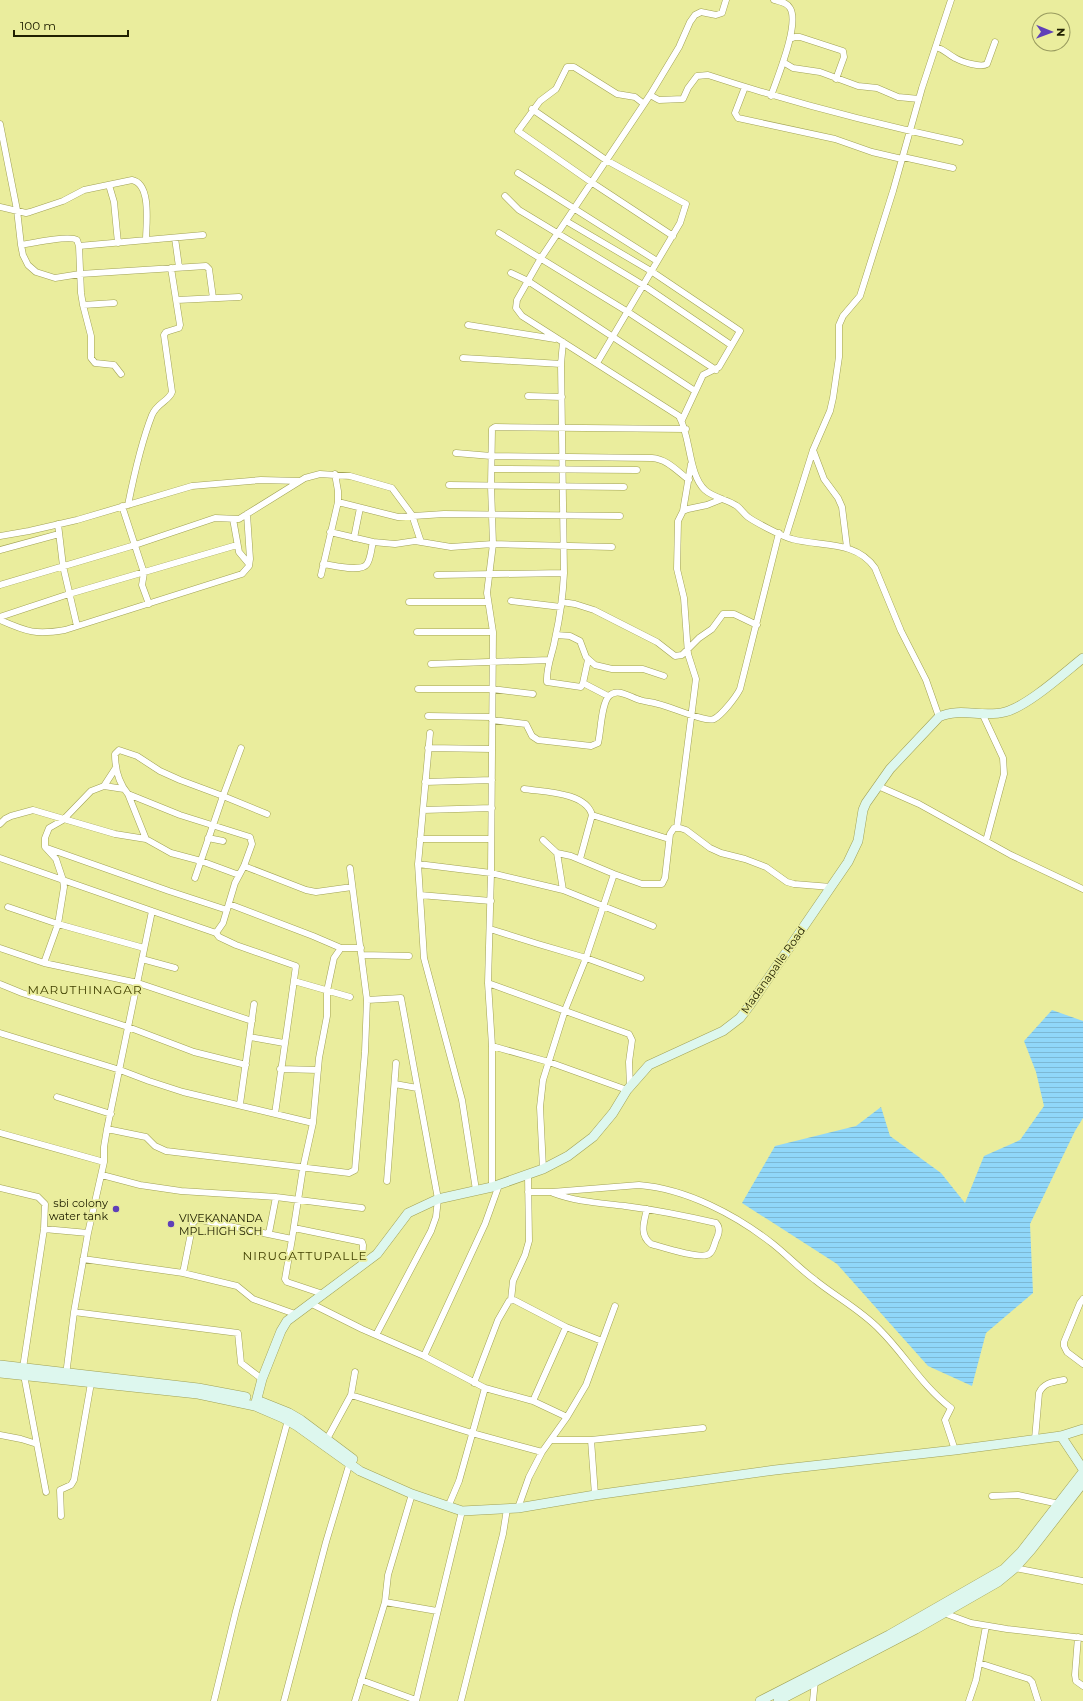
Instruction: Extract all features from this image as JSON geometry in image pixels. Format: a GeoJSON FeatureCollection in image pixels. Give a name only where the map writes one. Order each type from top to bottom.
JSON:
{"type":"FeatureCollection","features":[{"type":"Feature","properties":{"kind":"main road"},"geometry":{"type":"LineString","coordinates":[[939,717],[954,712],[997,713],[1013,709],[1038,694],[1083,658]]}},
{"type":"Feature","properties":{"kind":"main road","name":"Madanapalle Road"},"geometry":{"type":"LineString","coordinates":[[256,1403],[262,1379],[281,1331],[287,1321],[381,1250],[408,1213],[438,1198],[496,1186],[528,1175],[568,1156],[593,1136],[612,1113],[628,1089],[649,1064],[724,1030],[740,1018],[853,853],[858,841],[863,810],[878,786],[890,769],[939,717]]}},
{"type":"Feature","properties":{"kind":"main road"},"geometry":{"type":"LineString","coordinates":[[0,1365],[24,1371],[66,1376],[198,1388],[256,1403],[289,1413],[327,1439],[351,1461]]}},
{"type":"Feature","properties":{"kind":"main road"},"geometry":{"type":"LineString","coordinates":[[0,1373],[24,1371]]}},
{"type":"Feature","properties":{"kind":"main road"},"geometry":{"type":"LineString","coordinates":[[66,1376],[91,1383],[198,1394],[256,1403],[288,1420],[351,1461],[362,1465],[374,1477],[448,1508],[462,1511],[507,1510],[595,1495],[775,1470],[955,1450],[1061,1436],[1083,1430]]}},
{"type":"Feature","properties":{"kind":"main road"},"geometry":{"type":"LineString","coordinates":[[1061,1436],[1083,1469]]}},
{"type":"Feature","properties":{"kind":"main road"},"geometry":{"type":"LineString","coordinates":[[778,1701],[916,1629],[938,1611],[1004,1569],[1021,1552],[1083,1472]]}},
{"type":"Feature","properties":{"kind":"main road"},"geometry":{"type":"LineString","coordinates":[[760,1701],[998,1582],[1015,1568],[1045,1533],[1083,1483]]}},
{"type":"Feature","properties":{"kind":"street"},"geometry":{"type":"LineString","coordinates":[[726,0],[723,11],[719,15],[701,12],[695,15],[686,27],[679,47],[650,95],[541,258],[517,300],[516,308],[518,313],[679,416],[686,429],[695,476],[699,483],[713,496],[738,507],[748,518],[791,539],[847,547],[863,554],[875,568],[901,631],[926,680],[939,717]]}},
{"type":"Feature","properties":{"kind":"street"},"geometry":{"type":"LineString","coordinates":[[771,96],[790,39],[793,18],[792,11],[786,4],[774,0]]}},
{"type":"Feature","properties":{"kind":"street"},"geometry":{"type":"LineString","coordinates":[[786,536],[812,450],[834,398],[839,357],[839,325],[843,316],[860,296],[872,263],[919,100],[951,0]]}},
{"type":"Feature","properties":{"kind":"street"},"geometry":{"type":"LineString","coordinates":[[790,39],[800,37],[843,51],[844,57],[836,78]]}},
{"type":"Feature","properties":{"kind":"street"},"geometry":{"type":"LineString","coordinates":[[936,47],[945,50],[956,59],[983,66],[987,64],[995,42]]}},
{"type":"Feature","properties":{"kind":"street"},"geometry":{"type":"LineString","coordinates":[[783,62],[793,68],[820,72],[858,86],[882,89],[898,97],[919,100]]}},
{"type":"Feature","properties":{"kind":"street"},"geometry":{"type":"LineString","coordinates":[[644,104],[635,97],[617,94],[571,66],[565,69],[556,89],[541,99],[518,129],[519,133],[673,236]]}},
{"type":"Feature","properties":{"kind":"street"},"geometry":{"type":"LineString","coordinates":[[650,95],[657,100],[680,100],[685,97],[691,82],[697,76],[704,74],[771,96],[960,142]]}},
{"type":"Feature","properties":{"kind":"street"},"geometry":{"type":"LineString","coordinates":[[745,87],[735,113],[738,118],[835,139],[872,152],[953,168]]}},
{"type":"Feature","properties":{"kind":"street"},"geometry":{"type":"LineString","coordinates":[[532,109],[606,160],[686,204],[680,224],[597,363]]}},
{"type":"Feature","properties":{"kind":"street"},"geometry":{"type":"LineString","coordinates":[[0,124],[17,210],[20,244],[28,265],[36,272],[55,278],[80,274],[208,266],[213,298]]}},
{"type":"Feature","properties":{"kind":"street"},"geometry":{"type":"LineString","coordinates":[[518,174],[657,261]]}},
{"type":"Feature","properties":{"kind":"street"},"geometry":{"type":"LineString","coordinates":[[0,207],[26,213],[63,201],[82,191],[132,180],[136,181],[142,187],[145,197],[146,240]]}},
{"type":"Feature","properties":{"kind":"street"},"geometry":{"type":"LineString","coordinates":[[109,185],[114,202],[118,243]]}},
{"type":"Feature","properties":{"kind":"street"},"geometry":{"type":"LineString","coordinates":[[505,196],[519,210],[643,285],[731,345]]}},
{"type":"Feature","properties":{"kind":"street"},"geometry":{"type":"LineString","coordinates":[[566,221],[651,271],[740,331],[716,370],[705,373],[694,391],[682,420]]}},
{"type":"Feature","properties":{"kind":"street"},"geometry":{"type":"LineString","coordinates":[[499,233],[628,312],[716,370]]}},
{"type":"Feature","properties":{"kind":"street"},"geometry":{"type":"LineString","coordinates":[[79,246],[203,235]]}},
{"type":"Feature","properties":{"kind":"street"},"geometry":{"type":"LineString","coordinates":[[20,244],[72,238],[77,240],[79,246],[82,305],[91,336],[92,361],[98,364],[114,365],[121,374]]}},
{"type":"Feature","properties":{"kind":"street"},"geometry":{"type":"LineString","coordinates":[[175,238],[179,267]]}},
{"type":"Feature","properties":{"kind":"street"},"geometry":{"type":"LineString","coordinates":[[149,604],[142,585],[144,573],[125,506],[152,415],[158,405],[171,395],[170,371],[163,338],[166,332],[180,327],[171,268]]}},
{"type":"Feature","properties":{"kind":"street"},"geometry":{"type":"LineString","coordinates":[[511,273],[528,281],[694,391]]}},
{"type":"Feature","properties":{"kind":"street"},"geometry":{"type":"LineString","coordinates":[[177,300],[239,297]]}},
{"type":"Feature","properties":{"kind":"street"},"geometry":{"type":"LineString","coordinates":[[82,305],[114,303]]}},
{"type":"Feature","properties":{"kind":"street"},"geometry":{"type":"LineString","coordinates":[[468,325],[561,341]]}},
{"type":"Feature","properties":{"kind":"street"},"geometry":{"type":"LineString","coordinates":[[556,635],[570,636],[580,641],[588,660],[583,683],[578,687],[548,682],[549,660],[562,605],[564,573],[561,341]]}},
{"type":"Feature","properties":{"kind":"street"},"geometry":{"type":"LineString","coordinates":[[463,358],[561,364]]}},
{"type":"Feature","properties":{"kind":"street"},"geometry":{"type":"LineString","coordinates":[[528,396],[562,397]]}},
{"type":"Feature","properties":{"kind":"street"},"geometry":{"type":"LineString","coordinates":[[424,1356],[485,1224],[496,1186],[492,1046],[488,983],[492,873],[493,632],[487,593],[494,544],[491,486],[491,431],[493,427],[686,429]]}},
{"type":"Feature","properties":{"kind":"street"},"geometry":{"type":"LineString","coordinates":[[812,450],[824,479],[838,498],[842,507],[847,547]]}},
{"type":"Feature","properties":{"kind":"street"},"geometry":{"type":"LineString","coordinates":[[456,453],[491,456],[660,458],[689,480]]}},
{"type":"Feature","properties":{"kind":"street"},"geometry":{"type":"LineString","coordinates":[[677,828],[696,679],[687,649],[684,598],[677,569],[678,521],[683,511],[692,459]]}},
{"type":"Feature","properties":{"kind":"street"},"geometry":{"type":"LineString","coordinates":[[492,469],[637,470]]}},
{"type":"Feature","properties":{"kind":"street"},"geometry":{"type":"LineString","coordinates":[[0,586],[135,545],[215,518],[239,519],[300,481],[315,474],[335,474],[375,482],[392,488],[412,516],[421,542]]}},
{"type":"Feature","properties":{"kind":"street"},"geometry":{"type":"LineString","coordinates":[[321,575],[338,502],[335,474]]}},
{"type":"Feature","properties":{"kind":"street"},"geometry":{"type":"LineString","coordinates":[[0,536],[58,524],[192,486],[261,480],[300,481]]}},
{"type":"Feature","properties":{"kind":"street"},"geometry":{"type":"LineString","coordinates":[[449,485],[624,487]]}},
{"type":"Feature","properties":{"kind":"street"},"geometry":{"type":"LineString","coordinates":[[683,511],[722,499]]}},
{"type":"Feature","properties":{"kind":"street"},"geometry":{"type":"LineString","coordinates":[[338,502],[392,516],[620,516]]}},
{"type":"Feature","properties":{"kind":"street"},"geometry":{"type":"LineString","coordinates":[[354,538],[360,508]]}},
{"type":"Feature","properties":{"kind":"street"},"geometry":{"type":"LineString","coordinates":[[0,620],[22,630],[33,633],[46,633],[77,626],[242,574],[246,571],[249,564],[251,552],[247,514]]}},
{"type":"Feature","properties":{"kind":"street"},"geometry":{"type":"LineString","coordinates":[[233,519],[237,545],[241,555],[249,564]]}},
{"type":"Feature","properties":{"kind":"street"},"geometry":{"type":"LineString","coordinates":[[58,524],[63,566],[77,626]]}},
{"type":"Feature","properties":{"kind":"street"},"geometry":{"type":"LineString","coordinates":[[330,532],[373,542],[395,544],[421,542],[451,546],[494,544],[612,547]]}},
{"type":"Feature","properties":{"kind":"street"},"geometry":{"type":"LineString","coordinates":[[583,683],[608,696],[620,693],[709,720],[714,719],[738,693],[757,625],[779,533]]}},
{"type":"Feature","properties":{"kind":"street"},"geometry":{"type":"LineString","coordinates":[[0,550],[59,534]]}},
{"type":"Feature","properties":{"kind":"street"},"geometry":{"type":"LineString","coordinates":[[323,564],[356,569],[362,568],[367,564],[370,557],[373,542]]}},
{"type":"Feature","properties":{"kind":"street"},"geometry":{"type":"LineString","coordinates":[[0,617],[69,594],[237,545]]}},
{"type":"Feature","properties":{"kind":"street"},"geometry":{"type":"LineString","coordinates":[[436,575],[564,573]]}},
{"type":"Feature","properties":{"kind":"street"},"geometry":{"type":"LineString","coordinates":[[511,601],[562,605],[575,604],[594,610],[657,642],[675,656],[679,656],[712,629],[723,614],[734,614],[757,625]]}},
{"type":"Feature","properties":{"kind":"street"},"geometry":{"type":"LineString","coordinates":[[409,602],[488,602]]}},
{"type":"Feature","properties":{"kind":"street"},"geometry":{"type":"LineString","coordinates":[[417,632],[493,632]]}},
{"type":"Feature","properties":{"kind":"street"},"geometry":{"type":"LineString","coordinates":[[431,664],[549,660]]}},
{"type":"Feature","properties":{"kind":"street"},"geometry":{"type":"LineString","coordinates":[[588,660],[602,668],[643,669],[664,676]]}},
{"type":"Feature","properties":{"kind":"street"},"geometry":{"type":"LineString","coordinates":[[418,689],[492,689],[533,694]]}},
{"type":"Feature","properties":{"kind":"street"},"geometry":{"type":"LineString","coordinates":[[428,716],[492,718],[526,724],[532,736],[538,740],[582,746],[595,746],[599,741],[600,725],[608,696]]}},
{"type":"Feature","properties":{"kind":"street"},"geometry":{"type":"LineString","coordinates":[[982,713],[1003,758],[1004,765],[1004,774],[986,841]]}},
{"type":"Feature","properties":{"kind":"street"},"geometry":{"type":"LineString","coordinates":[[430,733],[418,864],[424,958],[462,1100],[476,1190]]}},
{"type":"Feature","properties":{"kind":"street"},"geometry":{"type":"LineString","coordinates":[[195,878],[222,796],[241,748]]}},
{"type":"Feature","properties":{"kind":"street"},"geometry":{"type":"LineString","coordinates":[[428,748],[492,749]]}},
{"type":"Feature","properties":{"kind":"street"},"geometry":{"type":"LineString","coordinates":[[146,839],[115,769],[115,754],[120,750],[136,756],[160,771],[180,780],[267,814]]}},
{"type":"Feature","properties":{"kind":"street"},"geometry":{"type":"LineString","coordinates":[[104,786],[115,769]]}},
{"type":"Feature","properties":{"kind":"street"},"geometry":{"type":"LineString","coordinates":[[425,782],[492,780]]}},
{"type":"Feature","properties":{"kind":"street"},"geometry":{"type":"LineString","coordinates":[[44,963],[58,924],[64,887],[56,859],[45,847],[45,838],[49,828],[64,820],[91,791],[104,786],[126,791],[180,815],[250,837],[252,844],[239,875],[223,923],[216,933]]}},
{"type":"Feature","properties":{"kind":"street"},"geometry":{"type":"LineString","coordinates":[[878,786],[919,804],[1010,855],[1083,889]]}},
{"type":"Feature","properties":{"kind":"street"},"geometry":{"type":"LineString","coordinates":[[524,789],[577,798],[590,809],[592,815],[580,859]]}},
{"type":"Feature","properties":{"kind":"street"},"geometry":{"type":"LineString","coordinates":[[423,810],[492,808]]}},
{"type":"Feature","properties":{"kind":"street"},"geometry":{"type":"LineString","coordinates":[[0,824],[11,816],[29,810],[36,811],[115,834],[146,839],[171,853],[201,861],[239,875]]}},
{"type":"Feature","properties":{"kind":"street"},"geometry":{"type":"LineString","coordinates":[[592,815],[669,839]]}},
{"type":"Feature","properties":{"kind":"street"},"geometry":{"type":"LineString","coordinates":[[543,840],[557,853],[580,859],[642,884],[662,884],[665,878],[669,839],[672,830],[677,828],[686,830],[710,848],[721,853],[745,859],[766,867],[787,882],[801,886],[831,887]]}},
{"type":"Feature","properties":{"kind":"street"},"geometry":{"type":"LineString","coordinates":[[208,838],[223,841]]}},
{"type":"Feature","properties":{"kind":"street"},"geometry":{"type":"LineString","coordinates":[[420,839],[492,839]]}},
{"type":"Feature","properties":{"kind":"street"},"geometry":{"type":"LineString","coordinates":[[45,847],[169,891],[228,907],[313,936],[340,948],[361,952],[409,956]]}},
{"type":"Feature","properties":{"kind":"street"},"geometry":{"type":"LineString","coordinates":[[557,853],[563,890]]}},
{"type":"Feature","properties":{"kind":"street"},"geometry":{"type":"LineString","coordinates":[[0,858],[216,933],[219,937],[236,945],[295,965],[297,968],[280,1069],[275,1114]]}},
{"type":"Feature","properties":{"kind":"street"},"geometry":{"type":"LineString","coordinates":[[418,864],[492,873],[563,890],[653,926]]}},
{"type":"Feature","properties":{"kind":"street"},"geometry":{"type":"LineString","coordinates":[[244,866],[306,890],[316,892],[352,886]]}},
{"type":"Feature","properties":{"kind":"street"},"geometry":{"type":"LineString","coordinates":[[107,1128],[146,1137],[155,1146],[166,1151],[349,1173],[355,1170],[365,1052],[367,1000],[350,868]]}},
{"type":"Feature","properties":{"kind":"street"},"geometry":{"type":"LineString","coordinates":[[543,1169],[540,1100],[542,1080],[586,958],[614,874]]}},
{"type":"Feature","properties":{"kind":"street"},"geometry":{"type":"LineString","coordinates":[[420,895],[491,901]]}},
{"type":"Feature","properties":{"kind":"street"},"geometry":{"type":"LineString","coordinates":[[8,907],[58,924],[144,948]]}},
{"type":"Feature","properties":{"kind":"street"},"geometry":{"type":"LineString","coordinates":[[66,1376],[74,1312],[83,1259],[102,1175],[107,1128],[152,911]]}},
{"type":"Feature","properties":{"kind":"street"},"geometry":{"type":"LineString","coordinates":[[490,929],[586,958],[641,978]]}},
{"type":"Feature","properties":{"kind":"street"},"geometry":{"type":"LineString","coordinates":[[0,948],[44,963],[138,983],[252,1021]]}},
{"type":"Feature","properties":{"kind":"street"},"geometry":{"type":"LineString","coordinates":[[323,1294],[287,1282],[285,1279],[294,1228],[297,1200],[313,1123],[318,1070],[327,1016],[327,990],[334,958],[340,948]]}},
{"type":"Feature","properties":{"kind":"street"},"geometry":{"type":"LineString","coordinates":[[142,958],[176,968]]}},
{"type":"Feature","properties":{"kind":"street"},"geometry":{"type":"LineString","coordinates":[[294,981],[350,997]]}},
{"type":"Feature","properties":{"kind":"street"},"geometry":{"type":"LineString","coordinates":[[488,983],[629,1034],[632,1040],[629,1062],[628,1089],[549,1062],[492,1046]]}},
{"type":"Feature","properties":{"kind":"street"},"geometry":{"type":"LineString","coordinates":[[0,984],[22,993],[128,1027],[194,1052],[246,1065]]}},
{"type":"Feature","properties":{"kind":"street"},"geometry":{"type":"LineString","coordinates":[[367,1000],[399,998],[402,1000],[438,1198],[436,1217],[432,1231],[376,1335]]}},
{"type":"Feature","properties":{"kind":"street"},"geometry":{"type":"LineString","coordinates":[[240,1104],[254,1004]]}},
{"type":"Feature","properties":{"kind":"street"},"geometry":{"type":"LineString","coordinates":[[0,1033],[120,1070],[183,1092],[240,1104],[313,1123]]}},
{"type":"Feature","properties":{"kind":"street"},"geometry":{"type":"LineString","coordinates":[[250,1037],[284,1043]]}},
{"type":"Feature","properties":{"kind":"street"},"geometry":{"type":"LineString","coordinates":[[387,1181],[396,1064]]}},
{"type":"Feature","properties":{"kind":"street"},"geometry":{"type":"LineString","coordinates":[[280,1069],[318,1070]]}},
{"type":"Feature","properties":{"kind":"street"},"geometry":{"type":"LineString","coordinates":[[395,1084],[417,1088]]}},
{"type":"Feature","properties":{"kind":"street"},"geometry":{"type":"LineString","coordinates":[[57,1097],[111,1114]]}},
{"type":"Feature","properties":{"kind":"street"},"geometry":{"type":"LineString","coordinates":[[0,1133],[104,1162]]}},
{"type":"Feature","properties":{"kind":"street"},"geometry":{"type":"LineString","coordinates":[[102,1175],[140,1185],[181,1191],[276,1197],[362,1208]]}},
{"type":"Feature","properties":{"kind":"street"},"geometry":{"type":"LineString","coordinates":[[474,1383],[498,1320],[511,1300],[513,1281],[525,1256],[529,1242],[528,1175]]}},
{"type":"Feature","properties":{"kind":"street"},"geometry":{"type":"LineString","coordinates":[[528,1192],[648,1186],[682,1195],[715,1207],[749,1226],[774,1244],[815,1280],[879,1328],[931,1391],[951,1408],[945,1420],[955,1450]]}},
{"type":"Feature","properties":{"kind":"street"},"geometry":{"type":"LineString","coordinates":[[0,1188],[38,1197],[45,1204],[44,1229],[24,1371],[46,1492]]}},
{"type":"Feature","properties":{"kind":"street"},"geometry":{"type":"LineString","coordinates":[[552,1192],[574,1200],[647,1209],[718,1224],[719,1233],[711,1252],[708,1255],[699,1256],[651,1244],[643,1235],[647,1209]]}},
{"type":"Feature","properties":{"kind":"street"},"geometry":{"type":"LineString","coordinates":[[269,1233],[276,1197]]}},
{"type":"Feature","properties":{"kind":"street"},"geometry":{"type":"LineString","coordinates":[[183,1273],[193,1224],[196,1220],[269,1233],[292,1239]]}},
{"type":"Feature","properties":{"kind":"street"},"geometry":{"type":"LineString","coordinates":[[294,1228],[362,1242],[362,1264]]}},
{"type":"Feature","properties":{"kind":"street"},"geometry":{"type":"LineString","coordinates":[[44,1229],[88,1233]]}},
{"type":"Feature","properties":{"kind":"street"},"geometry":{"type":"LineString","coordinates":[[83,1259],[183,1273],[237,1286],[253,1299],[295,1314]]}},
{"type":"Feature","properties":{"kind":"street"},"geometry":{"type":"LineString","coordinates":[[1083,1299],[1064,1342],[1067,1352],[1083,1364]]}},
{"type":"Feature","properties":{"kind":"street"},"geometry":{"type":"LineString","coordinates":[[511,1300],[517,1301],[566,1327],[602,1342]]}},
{"type":"Feature","properties":{"kind":"street"},"geometry":{"type":"LineString","coordinates":[[310,1303],[424,1356],[485,1388],[533,1401],[567,1417]]}},
{"type":"Feature","properties":{"kind":"street"},"geometry":{"type":"LineString","coordinates":[[518,1508],[529,1477],[542,1452],[567,1417],[586,1385],[615,1306]]}},
{"type":"Feature","properties":{"kind":"street"},"geometry":{"type":"LineString","coordinates":[[74,1312],[238,1333],[241,1363],[262,1379]]}},
{"type":"Feature","properties":{"kind":"street"},"geometry":{"type":"LineString","coordinates":[[533,1401],[566,1327]]}},
{"type":"Feature","properties":{"kind":"street"},"geometry":{"type":"LineString","coordinates":[[327,1439],[350,1394],[355,1372]]}},
{"type":"Feature","properties":{"kind":"street"},"geometry":{"type":"LineString","coordinates":[[1035,1439],[1040,1393],[1042,1388],[1049,1383],[1064,1380]]}},
{"type":"Feature","properties":{"kind":"street"},"geometry":{"type":"LineString","coordinates":[[61,1516],[60,1490],[71,1485],[74,1480],[91,1383]]}},
{"type":"Feature","properties":{"kind":"street"},"geometry":{"type":"LineString","coordinates":[[448,1508],[459,1481],[485,1388]]}},
{"type":"Feature","properties":{"kind":"street"},"geometry":{"type":"LineString","coordinates":[[350,1394],[472,1433],[542,1452]]}},
{"type":"Feature","properties":{"kind":"street"},"geometry":{"type":"LineString","coordinates":[[214,1701],[236,1611],[288,1420]]}},
{"type":"Feature","properties":{"kind":"street"},"geometry":{"type":"LineString","coordinates":[[551,1440],[590,1440],[703,1428]]}},
{"type":"Feature","properties":{"kind":"street"},"geometry":{"type":"LineString","coordinates":[[0,1435],[37,1444]]}},
{"type":"Feature","properties":{"kind":"street"},"geometry":{"type":"LineString","coordinates":[[590,1440],[595,1495]]}},
{"type":"Feature","properties":{"kind":"street"},"geometry":{"type":"LineString","coordinates":[[284,1701],[326,1542],[351,1461]]}},
{"type":"Feature","properties":{"kind":"street"},"geometry":{"type":"LineString","coordinates":[[355,1701],[385,1602],[388,1575],[412,1494]]}},
{"type":"Feature","properties":{"kind":"street"},"geometry":{"type":"LineString","coordinates":[[992,1496],[1018,1495],[1059,1504]]}},
{"type":"Feature","properties":{"kind":"street"},"geometry":{"type":"LineString","coordinates":[[461,1701],[503,1534],[507,1510]]}},
{"type":"Feature","properties":{"kind":"street"},"geometry":{"type":"LineString","coordinates":[[361,1680],[416,1700],[462,1511]]}},
{"type":"Feature","properties":{"kind":"street"},"geometry":{"type":"LineString","coordinates":[[1015,1568],[1083,1581]]}},
{"type":"Feature","properties":{"kind":"street"},"geometry":{"type":"LineString","coordinates":[[385,1602],[437,1611]]}},
{"type":"Feature","properties":{"kind":"street"},"geometry":{"type":"LineString","coordinates":[[938,1611],[971,1623],[986,1626],[1080,1638],[1075,1675],[1076,1681],[1083,1686]]}},
{"type":"Feature","properties":{"kind":"street"},"geometry":{"type":"LineString","coordinates":[[970,1701],[986,1626]]}},
{"type":"Feature","properties":{"kind":"street"},"geometry":{"type":"LineString","coordinates":[[979,1663],[1029,1679],[1032,1682],[1038,1701]]}},
{"type":"Feature","properties":{"kind":"street"},"geometry":{"type":"LineString","coordinates":[[813,1701],[816,1672]]}},
{"type":"Feature","properties":{"kind":"water"},"geometry":{"type":"Polygon","coordinates":[[[1052,1010],[1083,1021],[1083,1118],[1075,1131],[1030,1224],[1033,1293],[986,1333],[972,1386],[928,1366],[837,1264],[742,1203],[775,1146],[856,1126],[881,1107],[890,1136],[941,1173],[965,1203],[984,1156],[1020,1140],[1044,1106],[1036,1072],[1024,1041],[1052,1010]]]}},
{"type":"Feature","properties":{"kind":"place","name":"sbi colony water tank"},"geometry":{"type":"Point","coordinates":[116,1209]}},
{"type":"Feature","properties":{"kind":"place","name":"VIVEKANANDA MPL.HIGH SCH"},"geometry":{"type":"Point","coordinates":[171,1224]}},
{"type":"Feature","properties":{"kind":"district","name":"MARUTHINAGAR"},"geometry":{"type":"Point","coordinates":[85,990]}},
{"type":"Feature","properties":{"kind":"district","name":"NIRUGATTUPALLE"},"geometry":{"type":"Point","coordinates":[305,1256]}}]}
